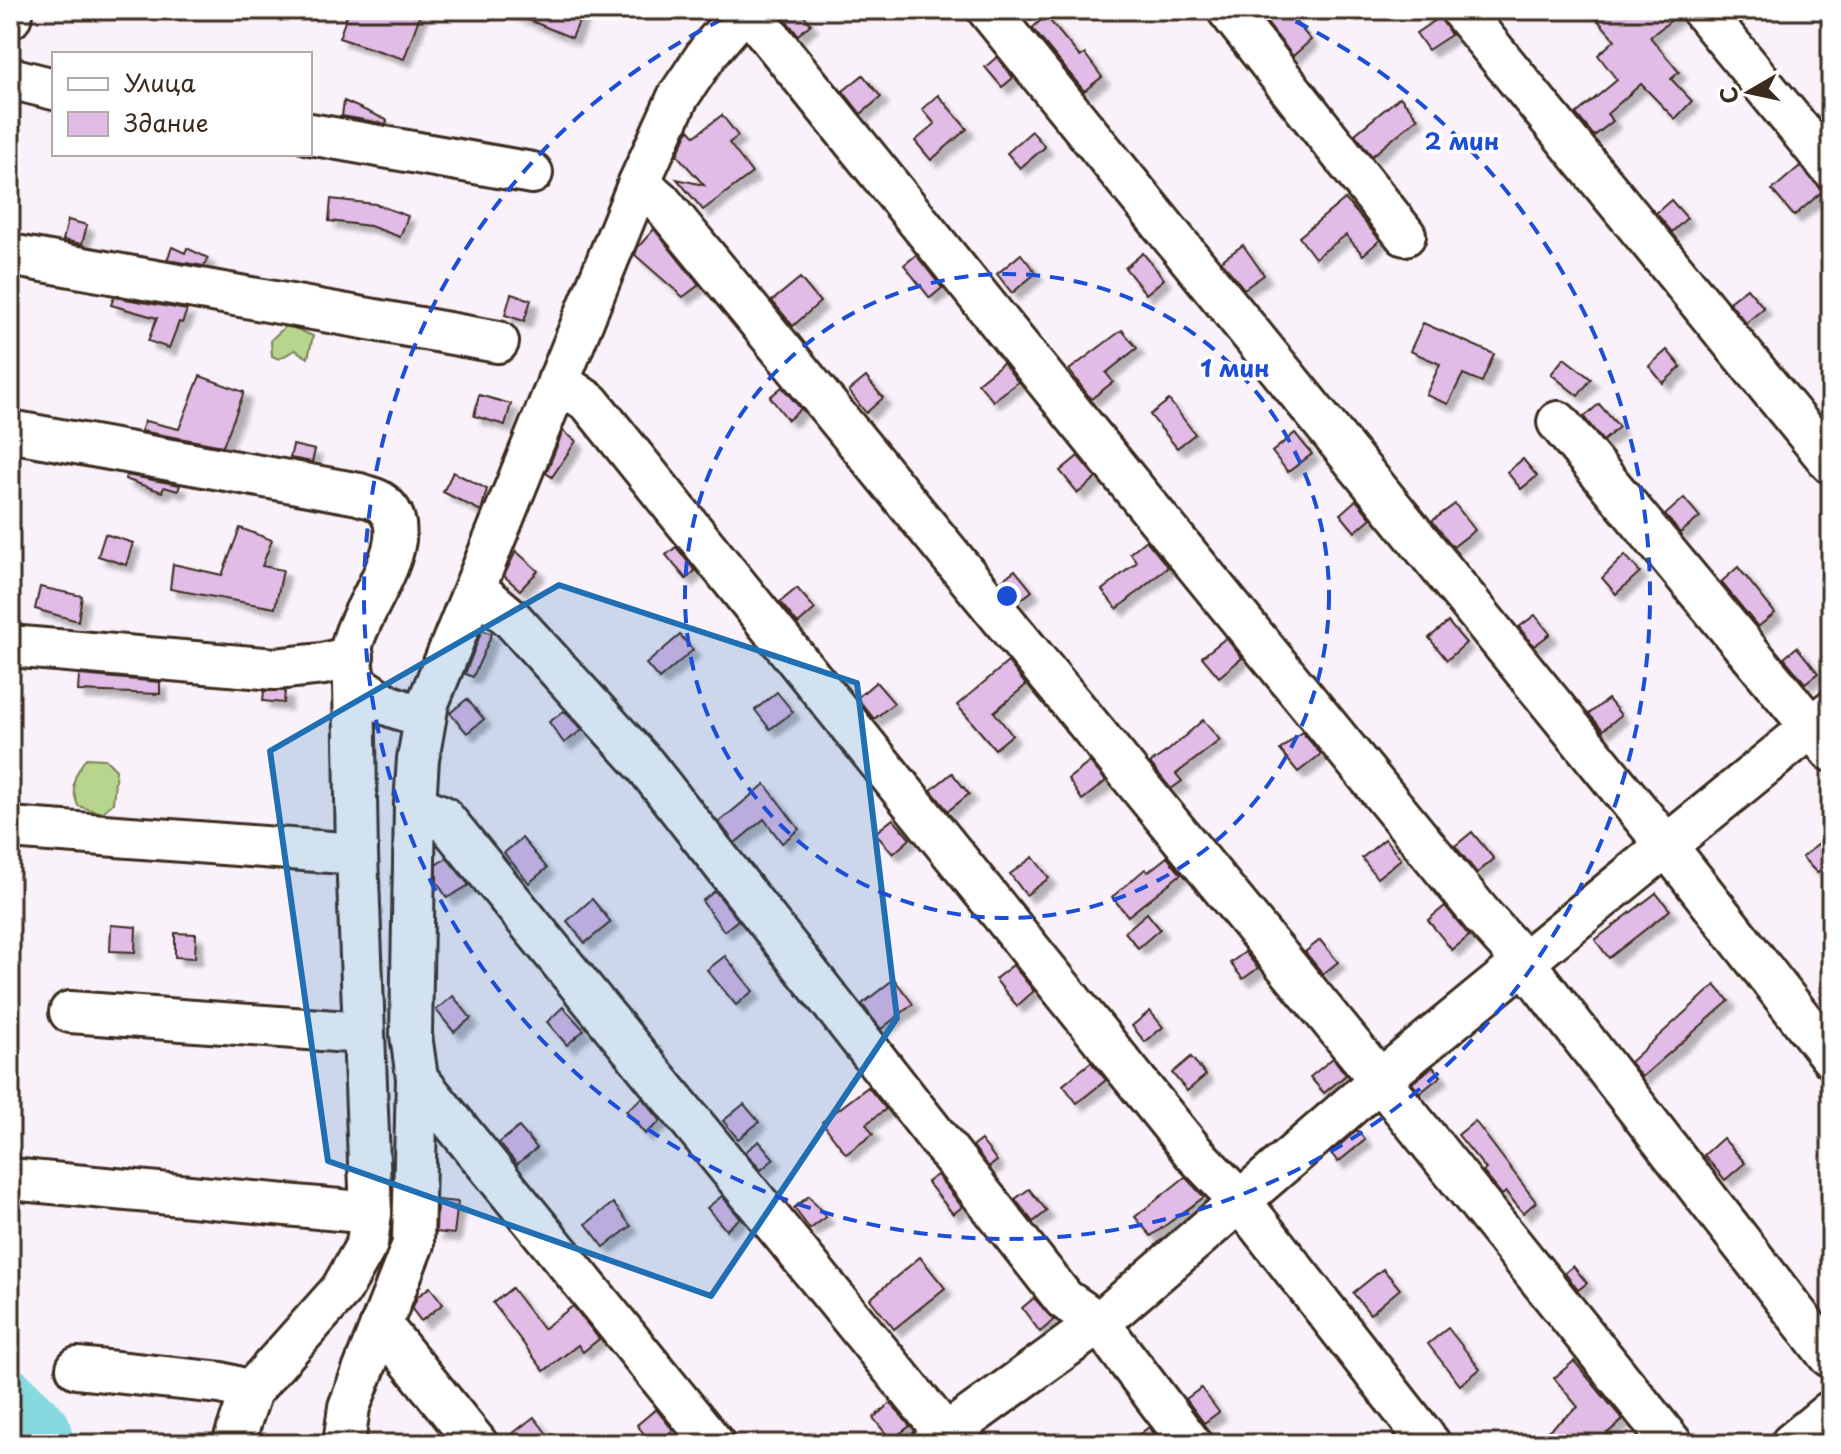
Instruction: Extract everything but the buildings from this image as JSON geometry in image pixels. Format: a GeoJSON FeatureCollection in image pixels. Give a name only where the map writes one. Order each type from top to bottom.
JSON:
{"type":"FeatureCollection","features":[{"type":"Feature","properties":{"kind":"street"},"geometry":{"type":"LineString","coordinates":[[10,18],[13,10]]}},
{"type":"Feature","properties":{"kind":"street"},"geometry":{"type":"LineString","coordinates":[[344,1444],[349,1407],[413,1244],[417,1078],[411,1035],[415,805],[418,759],[428,703],[639,183],[678,97],[709,51],[746,10],[1484,918],[1524,962],[1829,1356]]}},
{"type":"Feature","properties":{"kind":"street"},"geometry":{"type":"LineString","coordinates":[[988,10],[1666,845],[1831,1057]]}},
{"type":"Feature","properties":{"kind":"street"},"geometry":{"type":"LineString","coordinates":[[1228,10],[1405,235]]}},
{"type":"Feature","properties":{"kind":"street"},"geometry":{"type":"LineString","coordinates":[[1461,10],[1831,463]]}},
{"type":"Feature","properties":{"kind":"street"},"geometry":{"type":"LineString","coordinates":[[1702,10],[1831,168]]}},
{"type":"Feature","properties":{"kind":"street"},"geometry":{"type":"LineString","coordinates":[[10,78],[52,88]]}},
{"type":"Feature","properties":{"kind":"street"},"geometry":{"type":"LineString","coordinates":[[312,134],[532,173]]}},
{"type":"Feature","properties":{"kind":"street"},"geometry":{"type":"LineString","coordinates":[[639,183],[660,201],[1380,1080],[1672,1444]]}},
{"type":"Feature","properties":{"kind":"street"},"geometry":{"type":"LineString","coordinates":[[10,255],[498,342]]}},
{"type":"Feature","properties":{"kind":"street"},"geometry":{"type":"LineString","coordinates":[[558,381],[590,403],[1194,1153],[1241,1202],[1430,1444]]}},
{"type":"Feature","properties":{"kind":"street"},"geometry":{"type":"LineString","coordinates":[[415,805],[442,816],[944,1441],[1099,1323],[1380,1080],[1666,845],[1825,729],[1558,422]]}},
{"type":"Feature","properties":{"kind":"street"},"geometry":{"type":"LineString","coordinates":[[10,431],[359,494],[381,502],[393,516],[395,535],[390,561],[352,645],[371,1213],[367,1244],[341,1290],[251,1391],[233,1444]]}},
{"type":"Feature","properties":{"kind":"street"},"geometry":{"type":"LineString","coordinates":[[476,589],[512,619],[645,765],[1064,1299],[1099,1323],[1191,1444]]}},
{"type":"Feature","properties":{"kind":"street"},"geometry":{"type":"LineString","coordinates":[[10,646],[275,669],[323,664],[353,669],[388,705],[425,718]]}},
{"type":"Feature","properties":{"kind":"street"},"geometry":{"type":"LineString","coordinates":[[10,828],[357,854]]}},
{"type":"Feature","properties":{"kind":"street"},"geometry":{"type":"LineString","coordinates":[[70,1012],[363,1033]]}},
{"type":"Feature","properties":{"kind":"street"},"geometry":{"type":"LineString","coordinates":[[417,1078],[714,1444]]}},
{"type":"Feature","properties":{"kind":"street"},"geometry":{"type":"LineString","coordinates":[[10,1179],[371,1213]]}},
{"type":"Feature","properties":{"kind":"street"},"geometry":{"type":"LineString","coordinates":[[381,1325],[477,1444]]}},
{"type":"Feature","properties":{"kind":"street"},"geometry":{"type":"LineString","coordinates":[[77,1368],[221,1383],[251,1391]]}},
{"type":"Feature","properties":{"kind":"street"},"geometry":{"type":"LineString","coordinates":[[1791,1444],[1831,1411]]}},
{"type":"Feature","properties":{"kind":"highlighted area"},"geometry":{"type":"Polygon","coordinates":[[[559,585],[857,683],[897,1018],[711,1296],[328,1161],[270,751],[559,585]]]}},
{"type":"Feature","properties":{"kind":"green space"},"geometry":{"type":"Polygon","coordinates":[[[287,325],[313,336],[308,358],[295,350],[279,359],[272,356],[271,340],[287,325]]]}},
{"type":"Feature","properties":{"kind":"green space"},"geometry":{"type":"Polygon","coordinates":[[[86,758],[105,759],[116,770],[113,803],[102,813],[78,806],[74,781],[86,758]]]}},
{"type":"Feature","properties":{"kind":"waterway"},"geometry":{"type":"LineString","coordinates":[[10,1391],[46,1426],[50,1444]]}}]}
